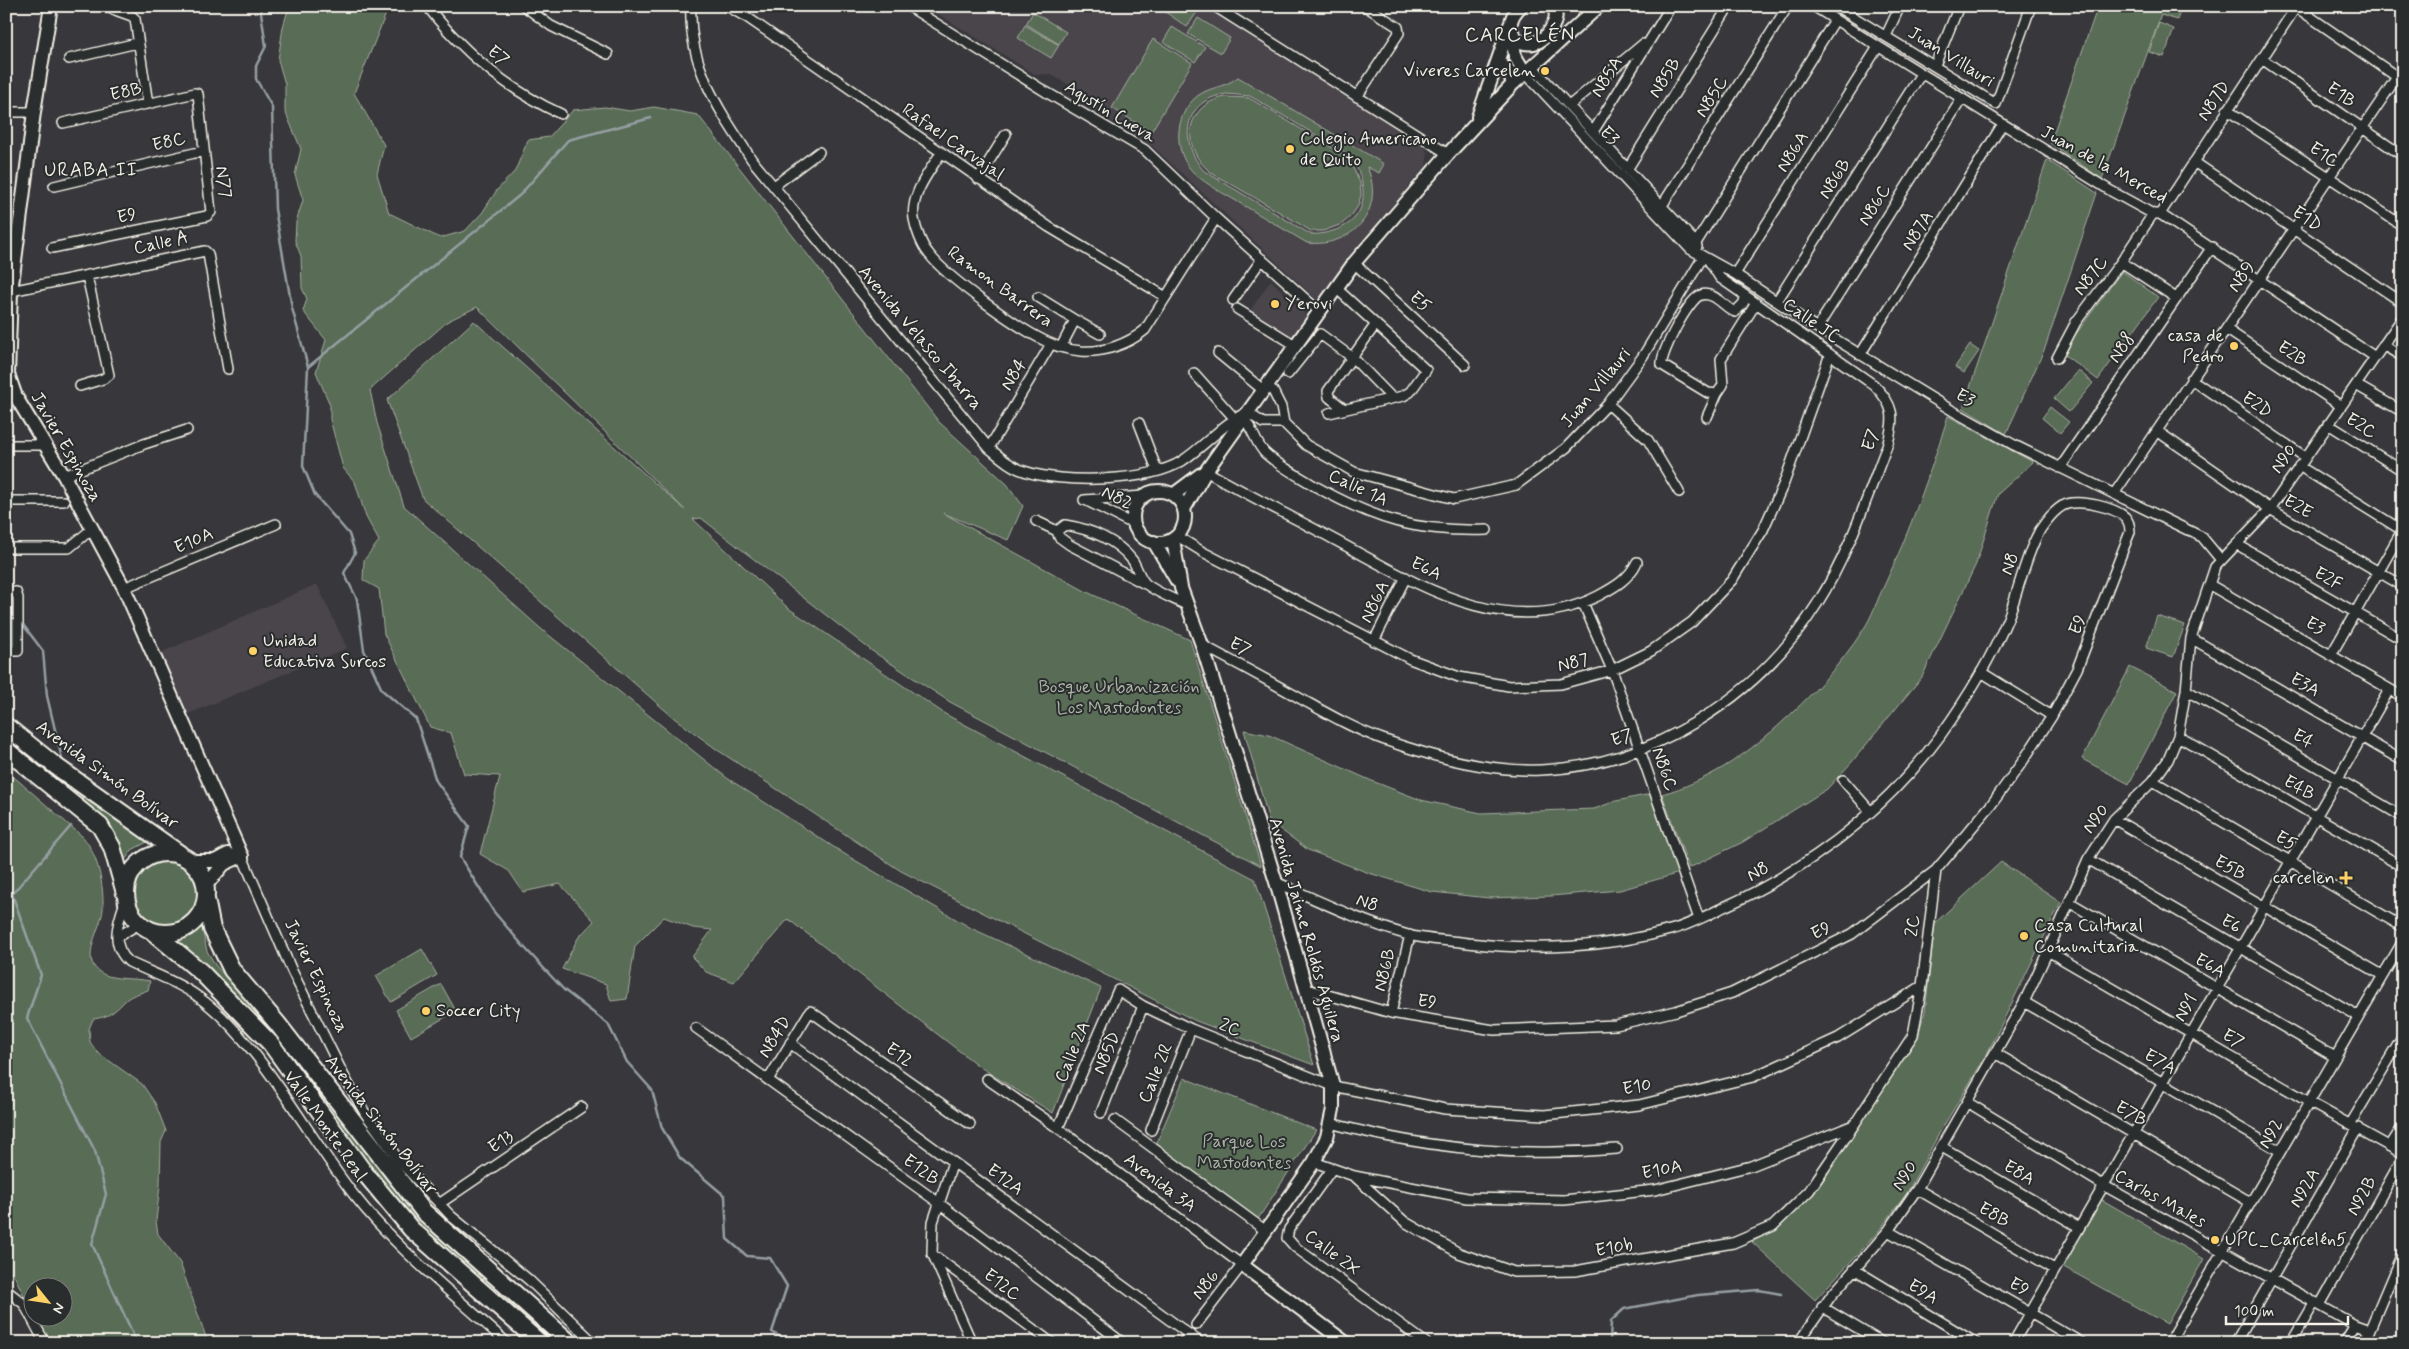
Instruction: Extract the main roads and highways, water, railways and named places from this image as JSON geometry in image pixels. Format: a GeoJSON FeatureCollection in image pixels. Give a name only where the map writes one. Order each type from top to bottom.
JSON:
{"type":"FeatureCollection","features":[{"type":"Feature","properties":{"kind":"highway","name":"Avenida Simón Bolívar"},"geometry":{"type":"LineString","coordinates":[[6,726],[63,772],[187,859],[201,872],[212,930],[232,970],[289,1038],[424,1212],[570,1343]]}},
{"type":"Feature","properties":{"kind":"highway"},"geometry":{"type":"LineString","coordinates":[[6,750],[100,826],[112,847],[128,908],[146,928],[201,972],[272,1044],[363,1171],[411,1229],[540,1343]]}},
{"type":"Feature","properties":{"kind":"highway","name":"Avenida Simón Bolívar"},"geometry":{"type":"LineString","coordinates":[[126,897],[127,883],[131,872],[149,856],[160,853],[172,853],[187,859]]}},
{"type":"Feature","properties":{"kind":"highway"},"geometry":{"type":"LineString","coordinates":[[146,928],[177,933],[188,928],[200,915],[206,892]]}},
{"type":"Feature","properties":{"kind":"waterway"},"geometry":{"type":"LineString","coordinates":[[260,6],[266,46],[256,66],[256,79],[272,107],[275,209],[292,308],[308,367],[303,466],[315,495],[349,534],[355,553],[344,573],[357,599],[364,650],[382,690],[416,719],[436,781],[469,826],[460,857],[494,912],[524,947],[564,990],[608,1024],[627,1062],[652,1090],[662,1128],[680,1158],[725,1196],[727,1239],[747,1256],[770,1258],[787,1286],[772,1332],[791,1343]]}},
{"type":"Feature","properties":{"kind":"waterway"},"geometry":{"type":"LineString","coordinates":[[308,367],[520,195],[568,140],[651,118]]}},
{"type":"Feature","properties":{"kind":"waterway"},"geometry":{"type":"LineString","coordinates":[[21,622],[43,651],[47,696],[62,759]]}},
{"type":"Feature","properties":{"kind":"waterway"},"geometry":{"type":"LineString","coordinates":[[12,894],[71,826]]}},
{"type":"Feature","properties":{"kind":"waterway"},"geometry":{"type":"LineString","coordinates":[[6,891],[12,894],[41,975],[27,1018],[95,1151],[106,1194],[92,1244],[137,1343]]}},
{"type":"Feature","properties":{"kind":"waterway"},"geometry":{"type":"LineString","coordinates":[[1610,1343],[1611,1321],[1624,1309],[1698,1295],[1759,1290],[1781,1294]]}},
{"type":"Feature","properties":{"kind":"place","name":"Viveres Carcelen"},"geometry":{"type":"Point","coordinates":[1545,71]}},
{"type":"Feature","properties":{"kind":"place","name":"Colegio Americano de Quito"},"geometry":{"type":"Point","coordinates":[1290,149]}},
{"type":"Feature","properties":{"kind":"place","name":"Yerovi"},"geometry":{"type":"Point","coordinates":[1275,304]}},
{"type":"Feature","properties":{"kind":"place","name":"casa de Pedro"},"geometry":{"type":"Point","coordinates":[2234,346]}},
{"type":"Feature","properties":{"kind":"place","name":"Unidad Educativa Surcos"},"geometry":{"type":"Point","coordinates":[253,651]}},
{"type":"Feature","properties":{"kind":"place","name":"carcelen"},"geometry":{"type":"Point","coordinates":[2346,878]}},
{"type":"Feature","properties":{"kind":"place","name":"Casa Cultural Comunitaria"},"geometry":{"type":"Point","coordinates":[2024,936]}},
{"type":"Feature","properties":{"kind":"place","name":"Soccer City"},"geometry":{"type":"Point","coordinates":[426,1011]}},
{"type":"Feature","properties":{"kind":"place","name":"UPC_Carcelén5"},"geometry":{"type":"Point","coordinates":[2215,1240]}},
{"type":"Feature","properties":{"kind":"district","name":"CARCELÉN"},"geometry":{"type":"Point","coordinates":[1520,35]}},
{"type":"Feature","properties":{"kind":"district","name":"URABA II"},"geometry":{"type":"Point","coordinates":[91,170]}},
{"type":"Feature","properties":{"kind":"park label","name":"Bosque Urbanización Los Mastodontes"},"geometry":{"type":"Point","coordinates":[1119,698]}},
{"type":"Feature","properties":{"kind":"park label","name":"Parque Los Mastodontes"},"geometry":{"type":"Point","coordinates":[1244,1152]}}]}
